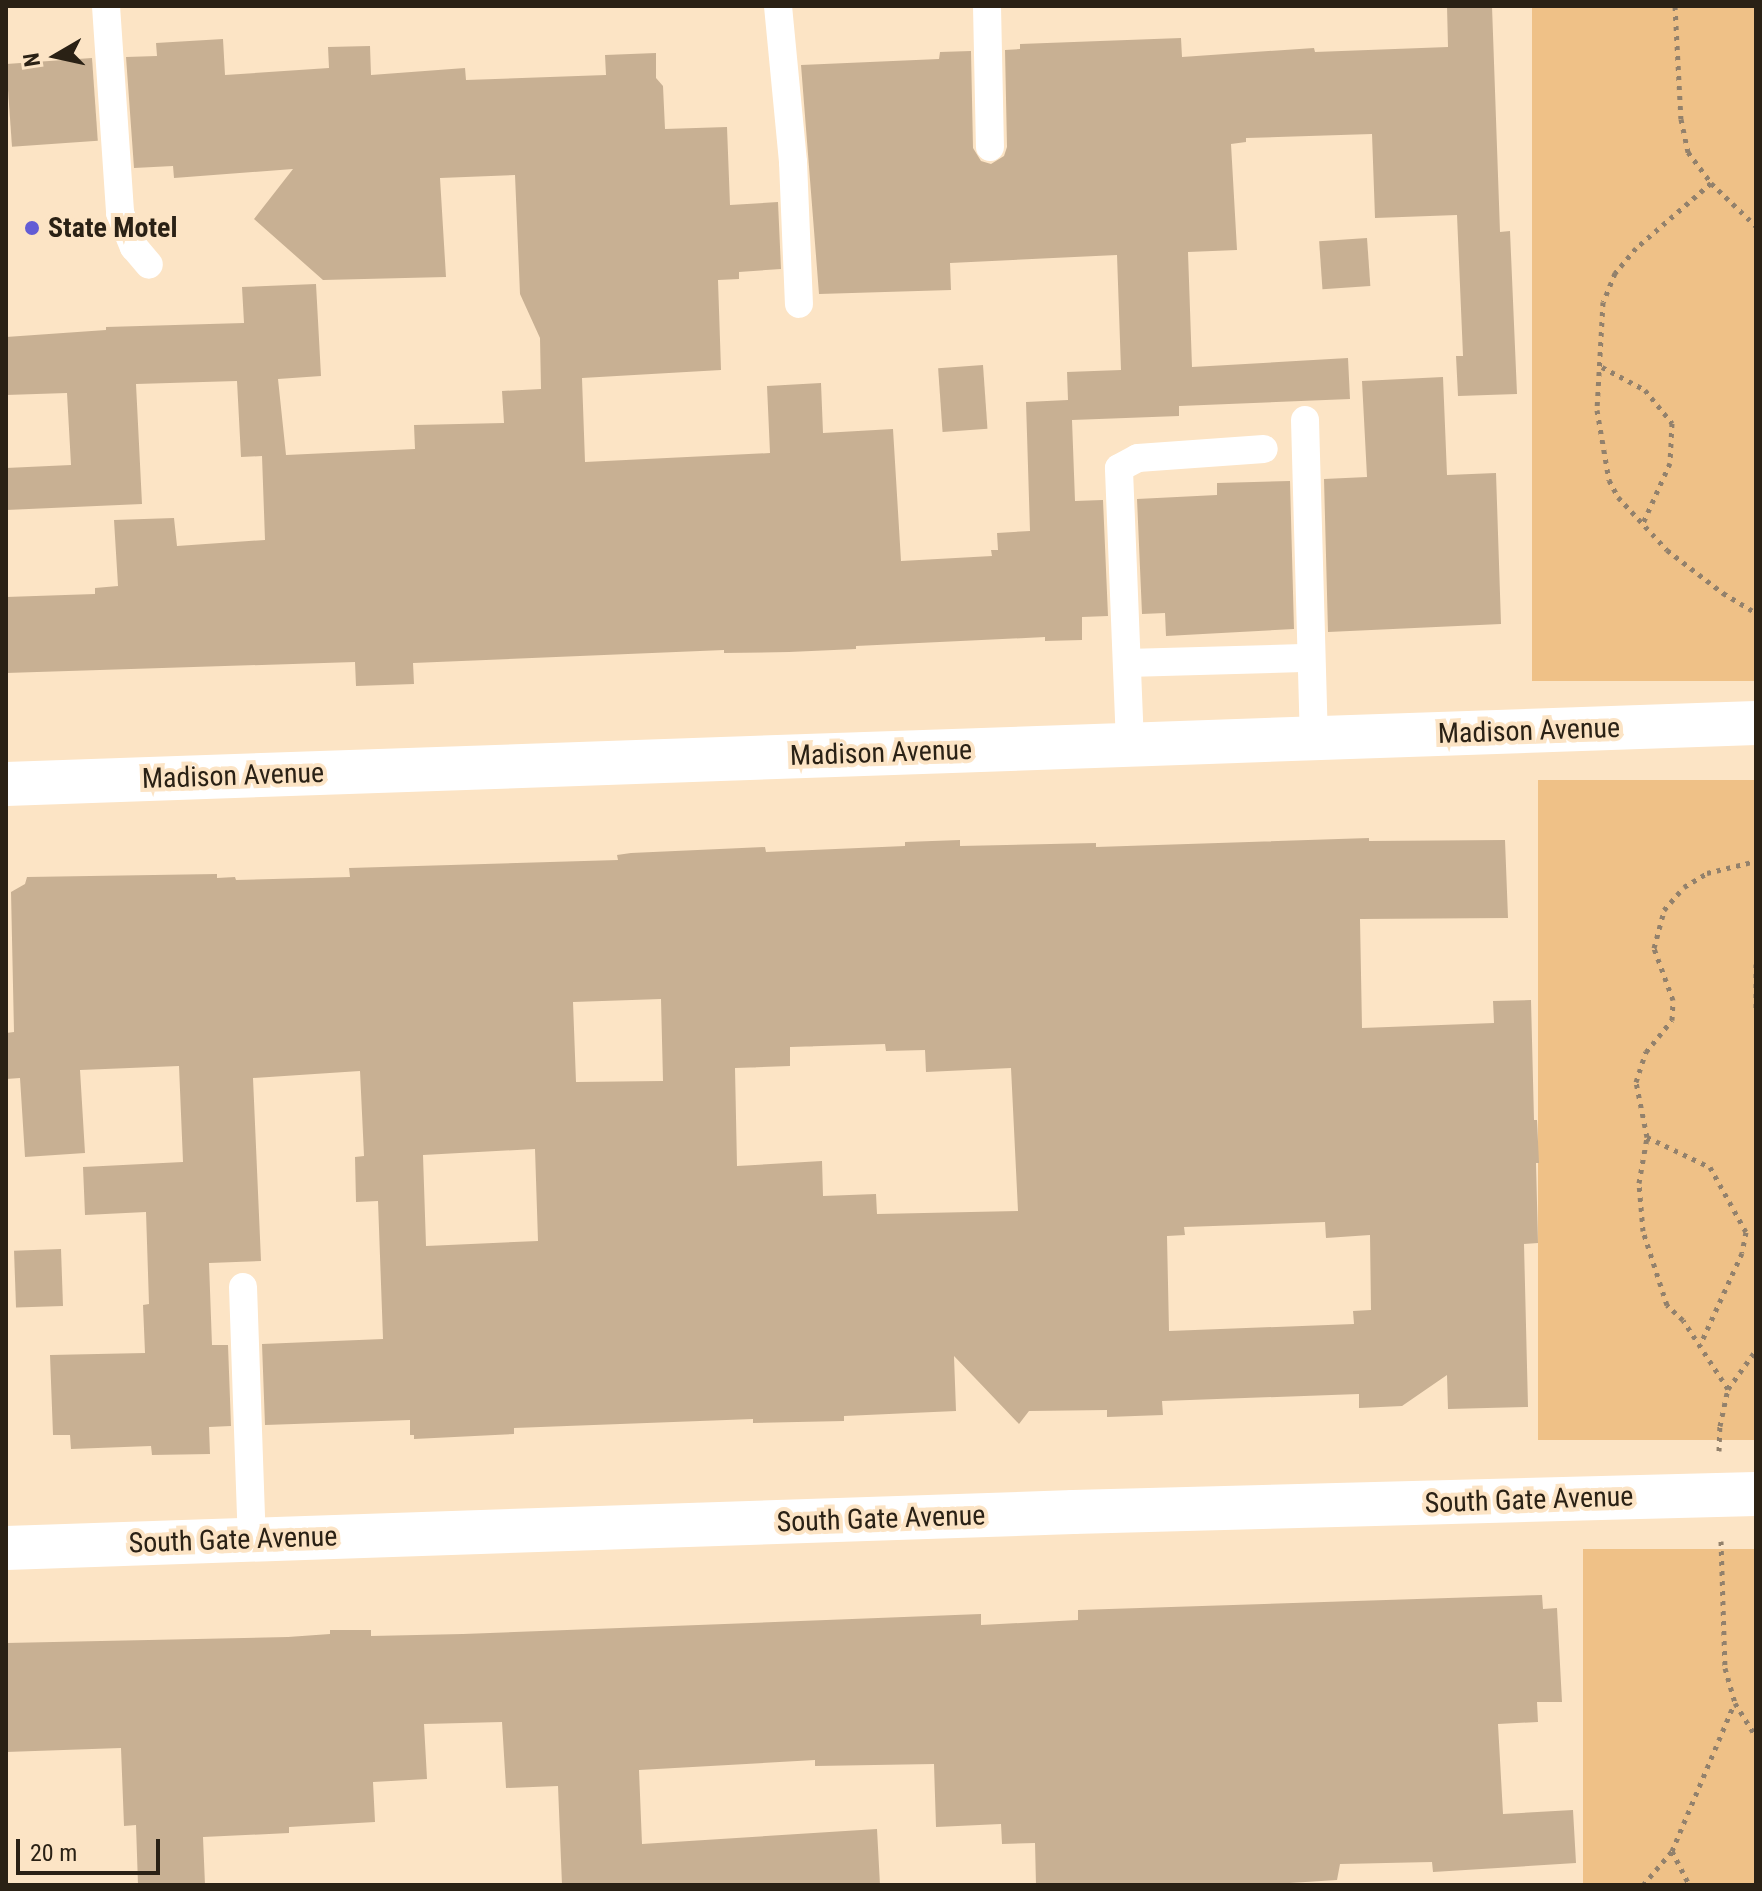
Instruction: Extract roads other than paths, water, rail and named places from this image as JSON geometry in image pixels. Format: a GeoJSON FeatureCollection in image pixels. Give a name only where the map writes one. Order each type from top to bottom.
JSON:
{"type":"FeatureCollection","features":[{"type":"Feature","properties":{"kind":"street","name":"Madison Avenue"},"geometry":{"type":"LineString","coordinates":[[6,784],[1756,723]]}},
{"type":"Feature","properties":{"kind":"street","name":"South Gate Avenue"},"geometry":{"type":"LineString","coordinates":[[6,1548],[1756,1494]]}},
{"type":"Feature","properties":{"kind":"lane"},"geometry":{"type":"LineString","coordinates":[[106,6],[120,213],[134,247],[149,265]]}},
{"type":"Feature","properties":{"kind":"lane"},"geometry":{"type":"LineString","coordinates":[[778,6],[793,162],[799,304]]}},
{"type":"Feature","properties":{"kind":"lane"},"geometry":{"type":"LineString","coordinates":[[987,6],[990,147]]}},
{"type":"Feature","properties":{"kind":"lane"},"geometry":{"type":"LineString","coordinates":[[1305,420],[1314,738]]}},
{"type":"Feature","properties":{"kind":"lane"},"geometry":{"type":"LineString","coordinates":[[1130,744],[1119,468],[1138,458],[1264,449]]}},
{"type":"Feature","properties":{"kind":"lane"},"geometry":{"type":"LineString","coordinates":[[1127,663],[1311,658]]}},
{"type":"Feature","properties":{"kind":"lane"},"geometry":{"type":"LineString","coordinates":[[243,1287],[252,1540]]}},
{"type":"Feature","properties":{"kind":"place","name":"State Motel"},"geometry":{"type":"Point","coordinates":[32,228]}}]}
